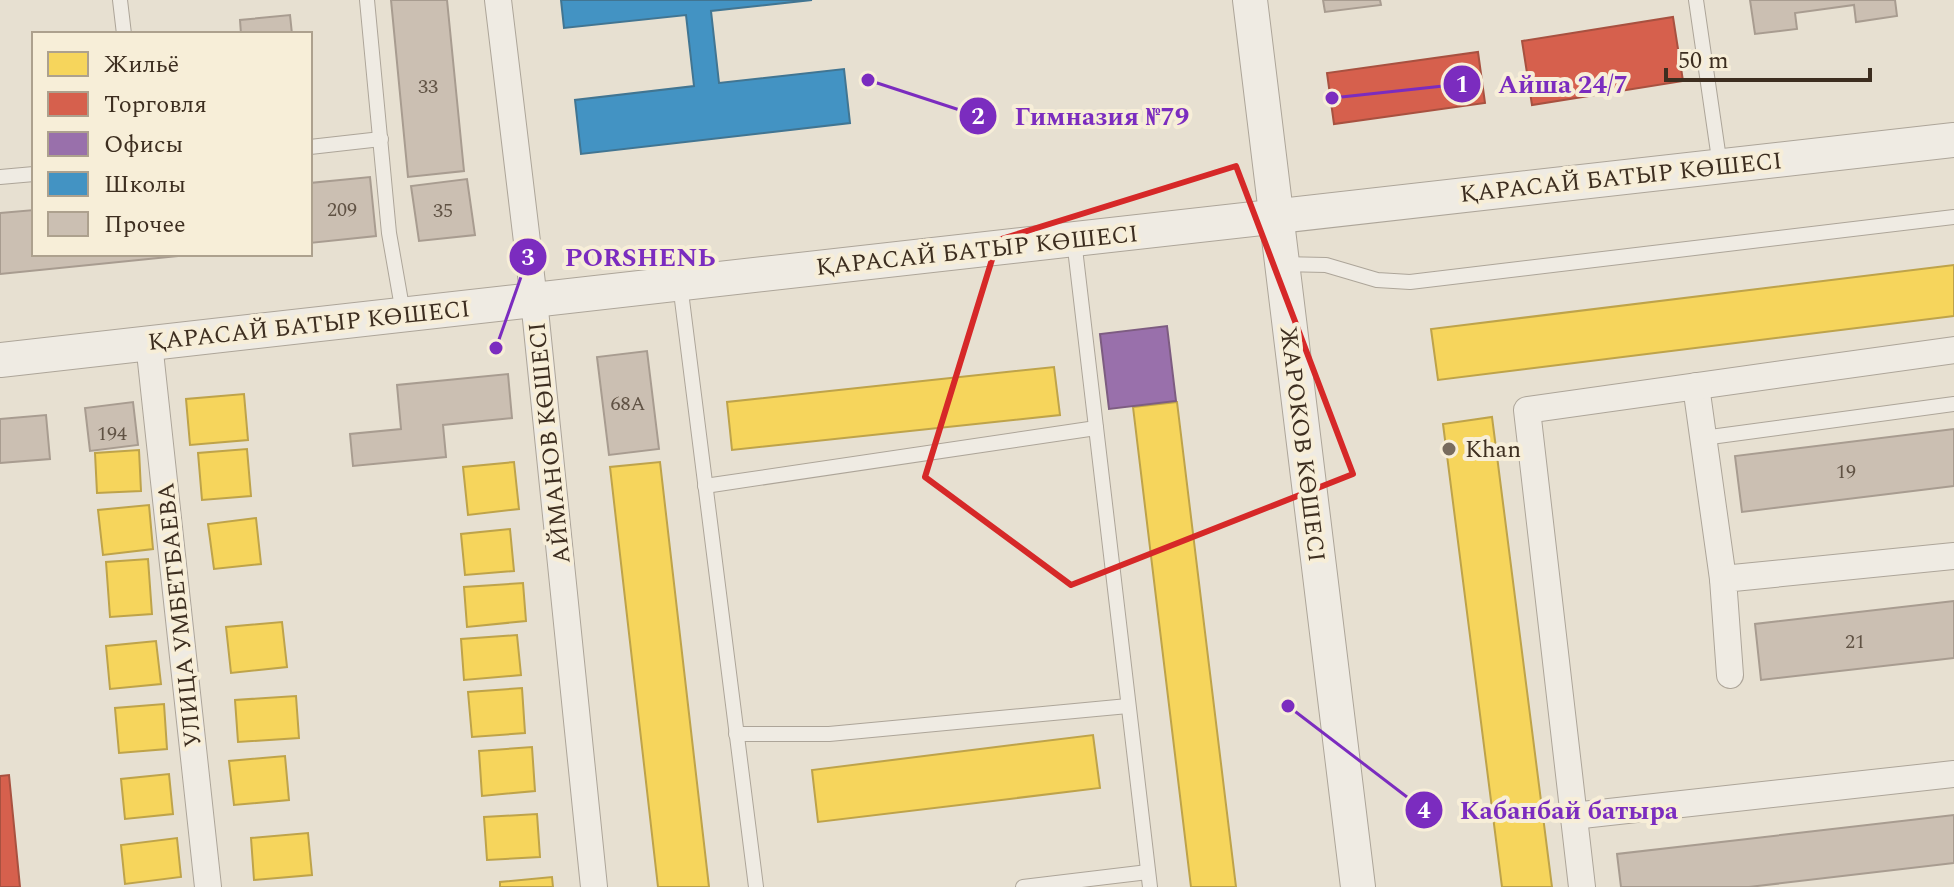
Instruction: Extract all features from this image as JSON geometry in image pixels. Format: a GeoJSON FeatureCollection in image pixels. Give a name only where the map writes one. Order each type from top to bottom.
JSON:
{"type":"FeatureCollection","features":[{"type":"Feature","properties":{"kind":"street","name":"АЙМАНОВ КӨШЕСІ"},"geometry":{"type":"LineString","coordinates":[[498,0],[534,300],[594,887]]}},
{"type":"Feature","properties":{"kind":"street","name":"ЖАРОКОВ КӨШЕСІ"},"geometry":{"type":"LineString","coordinates":[[1250,0],[1358,887]]}},
{"type":"Feature","properties":{"kind":"street","name":"ҚАРАСАЙ БАТЫР КӨШЕСІ"},"geometry":{"type":"LineString","coordinates":[[0,360],[1954,140]]}},
{"type":"Feature","properties":{"kind":"street","name":"УЛИЦА УМБЕТБАЕВА"},"geometry":{"type":"LineString","coordinates":[[149,343],[208,887]]}},
{"type":"Feature","properties":{"kind":"street"},"geometry":{"type":"LineString","coordinates":[[1582,887],[1527,410],[1954,350]]}},
{"type":"Feature","properties":{"kind":"street"},"geometry":{"type":"LineString","coordinates":[[1696,386],[1723,579],[1730,675]]}},
{"type":"Feature","properties":{"kind":"street"},"geometry":{"type":"LineString","coordinates":[[1723,579],[1954,556]]}},
{"type":"Feature","properties":{"kind":"street"},"geometry":{"type":"LineString","coordinates":[[1573,816],[1954,774]]}},
{"type":"Feature","properties":{"kind":"lane"},"geometry":{"type":"LineString","coordinates":[[120,0],[124,32]]}},
{"type":"Feature","properties":{"kind":"lane"},"geometry":{"type":"LineString","coordinates":[[367,0],[389,233],[403,315]]}},
{"type":"Feature","properties":{"kind":"lane"},"geometry":{"type":"LineString","coordinates":[[1696,0],[1720,166]]}},
{"type":"Feature","properties":{"kind":"lane"},"geometry":{"type":"LineString","coordinates":[[312,147],[381,139]]}},
{"type":"Feature","properties":{"kind":"lane"},"geometry":{"type":"LineString","coordinates":[[0,177],[32,174]]}},
{"type":"Feature","properties":{"kind":"lane"},"geometry":{"type":"LineString","coordinates":[[1281,264],[1326,265],[1377,280],[1410,282],[1954,217]]}},
{"type":"Feature","properties":{"kind":"lane"},"geometry":{"type":"LineString","coordinates":[[1023,887],[1149,879],[1074,239]]}},
{"type":"Feature","properties":{"kind":"lane"},"geometry":{"type":"LineString","coordinates":[[680,283],[756,887]]}},
{"type":"Feature","properties":{"kind":"lane"},"geometry":{"type":"LineString","coordinates":[[1703,438],[1954,404]]}},
{"type":"Feature","properties":{"kind":"lane"},"geometry":{"type":"LineString","coordinates":[[705,486],[1096,428]]}},
{"type":"Feature","properties":{"kind":"lane"},"geometry":{"type":"LineString","coordinates":[[736,734],[829,734],[1128,706]]}},
{"type":"Feature","properties":{"kind":"highlighted area"},"geometry":{"type":"Polygon","coordinates":[[[1236,166],[1353,474],[1071,585],[925,477],[998,240],[1236,166]]]}},
{"type":"Feature","properties":{"kind":"building: Жильё"},"geometry":{"type":"Polygon","coordinates":[[[1954,265],[1954,316],[1438,380],[1431,329],[1954,265]]]}},
{"type":"Feature","properties":{"kind":"building: Жильё"},"geometry":{"type":"Polygon","coordinates":[[[1054,367],[1060,415],[732,450],[727,402],[1054,367]]]}},
{"type":"Feature","properties":{"kind":"building: Жильё"},"geometry":{"type":"Polygon","coordinates":[[[244,394],[248,440],[190,445],[186,399],[244,394]]]}},
{"type":"Feature","properties":{"kind":"building: Жильё"},"geometry":{"type":"Polygon","coordinates":[[[1177,402],[1236,887],[1191,887],[1133,407],[1177,402]]]}},
{"type":"Feature","properties":{"kind":"building: Жильё"},"geometry":{"type":"Polygon","coordinates":[[[1492,417],[1552,887],[1502,887],[1443,424],[1492,417]]]}},
{"type":"Feature","properties":{"kind":"building: Жильё"},"geometry":{"type":"Polygon","coordinates":[[[247,449],[251,496],[202,500],[198,453],[247,449]]]}},
{"type":"Feature","properties":{"kind":"building: Жильё"},"geometry":{"type":"Polygon","coordinates":[[[139,450],[141,491],[97,493],[95,453],[139,450]]]}},
{"type":"Feature","properties":{"kind":"building: Жильё"},"geometry":{"type":"Polygon","coordinates":[[[514,462],[519,509],[468,515],[463,467],[514,462]]]}},
{"type":"Feature","properties":{"kind":"building: Жильё"},"geometry":{"type":"Polygon","coordinates":[[[660,462],[709,887],[658,887],[610,467],[660,462]]]}},
{"type":"Feature","properties":{"kind":"building: Жильё"},"geometry":{"type":"Polygon","coordinates":[[[149,505],[153,549],[103,555],[98,510],[149,505]]]}},
{"type":"Feature","properties":{"kind":"building: Жильё"},"geometry":{"type":"Polygon","coordinates":[[[256,518],[261,564],[214,569],[208,524],[256,518]]]}},
{"type":"Feature","properties":{"kind":"building: Жильё"},"geometry":{"type":"Polygon","coordinates":[[[510,529],[514,571],[465,575],[461,534],[510,529]]]}},
{"type":"Feature","properties":{"kind":"building: Жильё"},"geometry":{"type":"Polygon","coordinates":[[[148,559],[152,614],[110,617],[106,562],[148,559]]]}},
{"type":"Feature","properties":{"kind":"building: Жильё"},"geometry":{"type":"Polygon","coordinates":[[[523,583],[526,621],[467,627],[464,587],[523,583]]]}},
{"type":"Feature","properties":{"kind":"building: Жильё"},"geometry":{"type":"Polygon","coordinates":[[[282,622],[287,667],[231,673],[226,627],[282,622]]]}},
{"type":"Feature","properties":{"kind":"building: Жильё"},"geometry":{"type":"Polygon","coordinates":[[[517,635],[521,675],[464,680],[461,639],[517,635]]]}},
{"type":"Feature","properties":{"kind":"building: Жильё"},"geometry":{"type":"Polygon","coordinates":[[[156,641],[161,684],[110,689],[106,646],[156,641]]]}},
{"type":"Feature","properties":{"kind":"building: Жильё"},"geometry":{"type":"Polygon","coordinates":[[[522,688],[525,733],[472,737],[468,692],[522,688]]]}},
{"type":"Feature","properties":{"kind":"building: Жильё"},"geometry":{"type":"Polygon","coordinates":[[[296,696],[299,738],[238,742],[235,700],[296,696]]]}},
{"type":"Feature","properties":{"kind":"building: Жильё"},"geometry":{"type":"Polygon","coordinates":[[[164,704],[167,749],[119,753],[115,708],[164,704]]]}},
{"type":"Feature","properties":{"kind":"building: Жильё"},"geometry":{"type":"Polygon","coordinates":[[[1093,735],[1100,788],[818,822],[812,770],[1093,735]]]}},
{"type":"Feature","properties":{"kind":"building: Жильё"},"geometry":{"type":"Polygon","coordinates":[[[532,747],[535,791],[482,796],[479,751],[532,747]]]}},
{"type":"Feature","properties":{"kind":"building: Жильё"},"geometry":{"type":"Polygon","coordinates":[[[285,756],[289,800],[234,805],[229,761],[285,756]]]}},
{"type":"Feature","properties":{"kind":"building: Жильё"},"geometry":{"type":"Polygon","coordinates":[[[169,774],[173,814],[125,819],[121,779],[169,774]]]}},
{"type":"Feature","properties":{"kind":"building: Жильё"},"geometry":{"type":"Polygon","coordinates":[[[537,814],[540,857],[487,860],[484,817],[537,814]]]}},
{"type":"Feature","properties":{"kind":"building: Жильё"},"geometry":{"type":"Polygon","coordinates":[[[308,833],[312,875],[254,880],[251,838],[308,833]]]}},
{"type":"Feature","properties":{"kind":"building: Жильё"},"geometry":{"type":"Polygon","coordinates":[[[177,838],[181,877],[125,884],[121,845],[177,838]]]}},
{"type":"Feature","properties":{"kind":"building: Жильё"},"geometry":{"type":"Polygon","coordinates":[[[552,877],[553,887],[500,887],[500,882],[552,877]]]}},
{"type":"Feature","properties":{"kind":"building: Торговля"},"geometry":{"type":"Polygon","coordinates":[[[1673,17],[1683,81],[1532,105],[1522,41],[1673,17]]]}},
{"type":"Feature","properties":{"kind":"building: Торговля"},"geometry":{"type":"Polygon","coordinates":[[[1478,52],[1485,103],[1334,124],[1327,73],[1478,52]]]}},
{"type":"Feature","properties":{"kind":"building: Торговля"},"geometry":{"type":"Polygon","coordinates":[[[9,775],[20,887],[0,887],[0,776],[9,775]]]}},
{"type":"Feature","properties":{"kind":"building: Офисы"},"geometry":{"type":"Polygon","coordinates":[[[1167,326],[1176,401],[1109,409],[1100,334],[1167,326]]]}},
{"type":"Feature","properties":{"kind":"building: Школы"},"geometry":{"type":"Polygon","coordinates":[[[561,0],[812,0],[711,11],[719,83],[844,69],[850,123],[581,154],[575,100],[694,86],[686,15],[564,28],[561,0]]]}},
{"type":"Feature","properties":{"kind":"building: Прочее"},"geometry":{"type":"Polygon","coordinates":[[[391,0],[447,0],[464,171],[408,177],[391,0]]]}},
{"type":"Feature","properties":{"kind":"building: Прочее"},"geometry":{"type":"Polygon","coordinates":[[[1323,0],[1380,0],[1381,5],[1325,12],[1323,0]]]}},
{"type":"Feature","properties":{"kind":"building: Прочее"},"geometry":{"type":"Polygon","coordinates":[[[1750,0],[1895,0],[1897,16],[1856,22],[1854,5],[1795,13],[1797,29],[1755,34],[1750,0]]]}},
{"type":"Feature","properties":{"kind":"building: Прочее"},"geometry":{"type":"Polygon","coordinates":[[[290,15],[292,32],[241,32],[240,20],[290,15]]]}},
{"type":"Feature","properties":{"kind":"building: Прочее"},"geometry":{"type":"Polygon","coordinates":[[[370,177],[376,236],[312,243],[312,183],[370,177]]]}},
{"type":"Feature","properties":{"kind":"building: Прочее"},"geometry":{"type":"Polygon","coordinates":[[[467,179],[475,235],[419,241],[411,186],[467,179]]]}},
{"type":"Feature","properties":{"kind":"building: Прочее"},"geometry":{"type":"Polygon","coordinates":[[[32,210],[32,256],[178,256],[0,274],[0,213],[32,210]]]}},
{"type":"Feature","properties":{"kind":"building: Прочее"},"geometry":{"type":"Polygon","coordinates":[[[647,351],[659,449],[609,455],[597,357],[647,351]]]}},
{"type":"Feature","properties":{"kind":"building: Прочее"},"geometry":{"type":"Polygon","coordinates":[[[508,374],[512,418],[443,425],[446,457],[353,466],[350,434],[401,429],[397,385],[508,374]]]}},
{"type":"Feature","properties":{"kind":"building: Прочее"},"geometry":{"type":"Polygon","coordinates":[[[133,402],[138,445],[90,451],[85,408],[133,402]]]}},
{"type":"Feature","properties":{"kind":"building: Прочее"},"geometry":{"type":"Polygon","coordinates":[[[46,415],[50,459],[0,463],[0,419],[46,415]]]}},
{"type":"Feature","properties":{"kind":"building: Прочее"},"geometry":{"type":"Polygon","coordinates":[[[1954,429],[1954,486],[1742,512],[1735,456],[1954,429]]]}},
{"type":"Feature","properties":{"kind":"building: Прочее"},"geometry":{"type":"Polygon","coordinates":[[[1954,601],[1954,658],[1761,680],[1755,624],[1954,601]]]}},
{"type":"Feature","properties":{"kind":"building: Прочее"},"geometry":{"type":"Polygon","coordinates":[[[1954,815],[1954,863],[1749,887],[1621,887],[1617,854],[1954,815]]]}},
{"type":"Feature","properties":{"kind":"place","name":"Гимназия №79"},"geometry":{"type":"Point","coordinates":[868,80]}},
{"type":"Feature","properties":{"kind":"place","name":"Айша 24/7"},"geometry":{"type":"Point","coordinates":[1332,98]}},
{"type":"Feature","properties":{"kind":"place","name":"PORSHENЬ"},"geometry":{"type":"Point","coordinates":[496,348]}},
{"type":"Feature","properties":{"kind":"place","name":"Khan"},"geometry":{"type":"Point","coordinates":[1449,449]}},
{"type":"Feature","properties":{"kind":"place","name":"Кабанбай батыра"},"geometry":{"type":"Point","coordinates":[1288,706]}}]}
